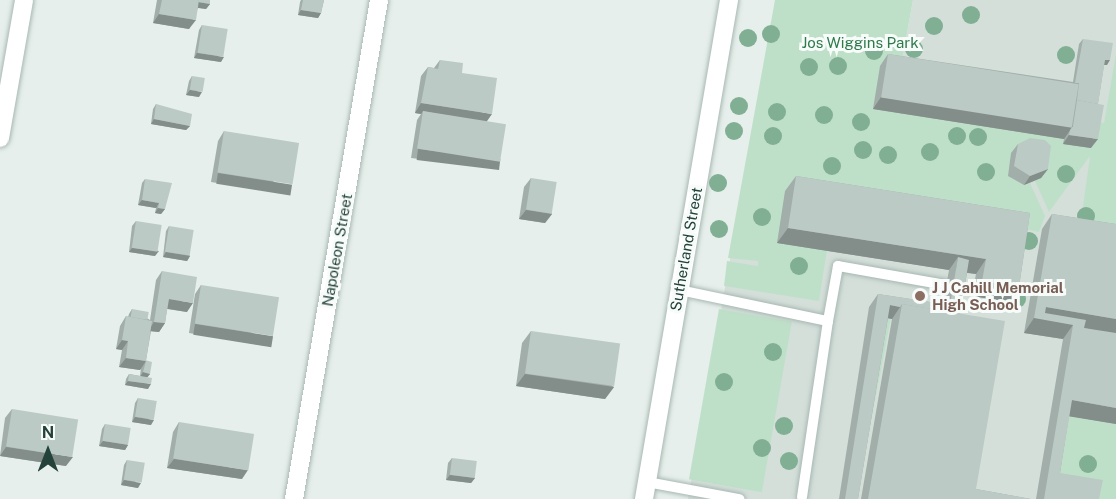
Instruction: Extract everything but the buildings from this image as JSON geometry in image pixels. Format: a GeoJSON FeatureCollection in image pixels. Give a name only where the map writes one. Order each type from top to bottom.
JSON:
{"type":"FeatureCollection","features":[{"type":"Feature","properties":{"kind":"street"},"geometry":{"type":"LineString","coordinates":[[0,138],[24,0]]}},
{"type":"Feature","properties":{"kind":"street","name":"Napoleon Street"},"geometry":{"type":"LineString","coordinates":[[294,499],[379,0]]}},
{"type":"Feature","properties":{"kind":"street","name":"Sutherland Street"},"geometry":{"type":"LineString","coordinates":[[645,491],[729,0]]}},
{"type":"Feature","properties":{"kind":"lane"},"geometry":{"type":"LineString","coordinates":[[802,497],[838,266],[946,285]]}},
{"type":"Feature","properties":{"kind":"lane"},"geometry":{"type":"LineString","coordinates":[[679,290],[828,321]]}},
{"type":"Feature","properties":{"kind":"lane"},"geometry":{"type":"LineString","coordinates":[[645,491],[739,499]]}},
{"type":"Feature","properties":{"kind":"shaded area","name":"J J Cahill Memorial High School"},"geometry":{"type":"Polygon","coordinates":[[[913,0],[1116,0],[1116,499],[688,499],[763,71],[896,94],[913,0]]]}},
{"type":"Feature","properties":{"kind":"green space","name":"Jos Wiggins Park"},"geometry":{"type":"Polygon","coordinates":[[[775,0],[913,0],[896,94],[1104,123],[1116,54],[1116,241],[1079,235],[1090,156],[1049,212],[1035,181],[1030,183],[1045,216],[1039,232],[1020,228],[827,250],[819,301],[724,286],[727,261],[758,266],[758,261],[728,258],[775,0]]]}},
{"type":"Feature","properties":{"kind":"green space"},"geometry":{"type":"Polygon","coordinates":[[[719,309],[792,322],[762,492],[689,479],[719,309]]]}},
{"type":"Feature","properties":{"kind":"green space"},"geometry":{"type":"Polygon","coordinates":[[[881,317],[891,319],[856,499],[846,498],[881,317]]]}},
{"type":"Feature","properties":{"kind":"green space"},"geometry":{"type":"Polygon","coordinates":[[[1061,415],[1116,424],[1116,499],[1092,499],[1049,488],[1061,415]]]}},
{"type":"Feature","properties":{"kind":"place","name":"J J Cahill Memorial High School"},"geometry":{"type":"Point","coordinates":[920,296]}}]}
